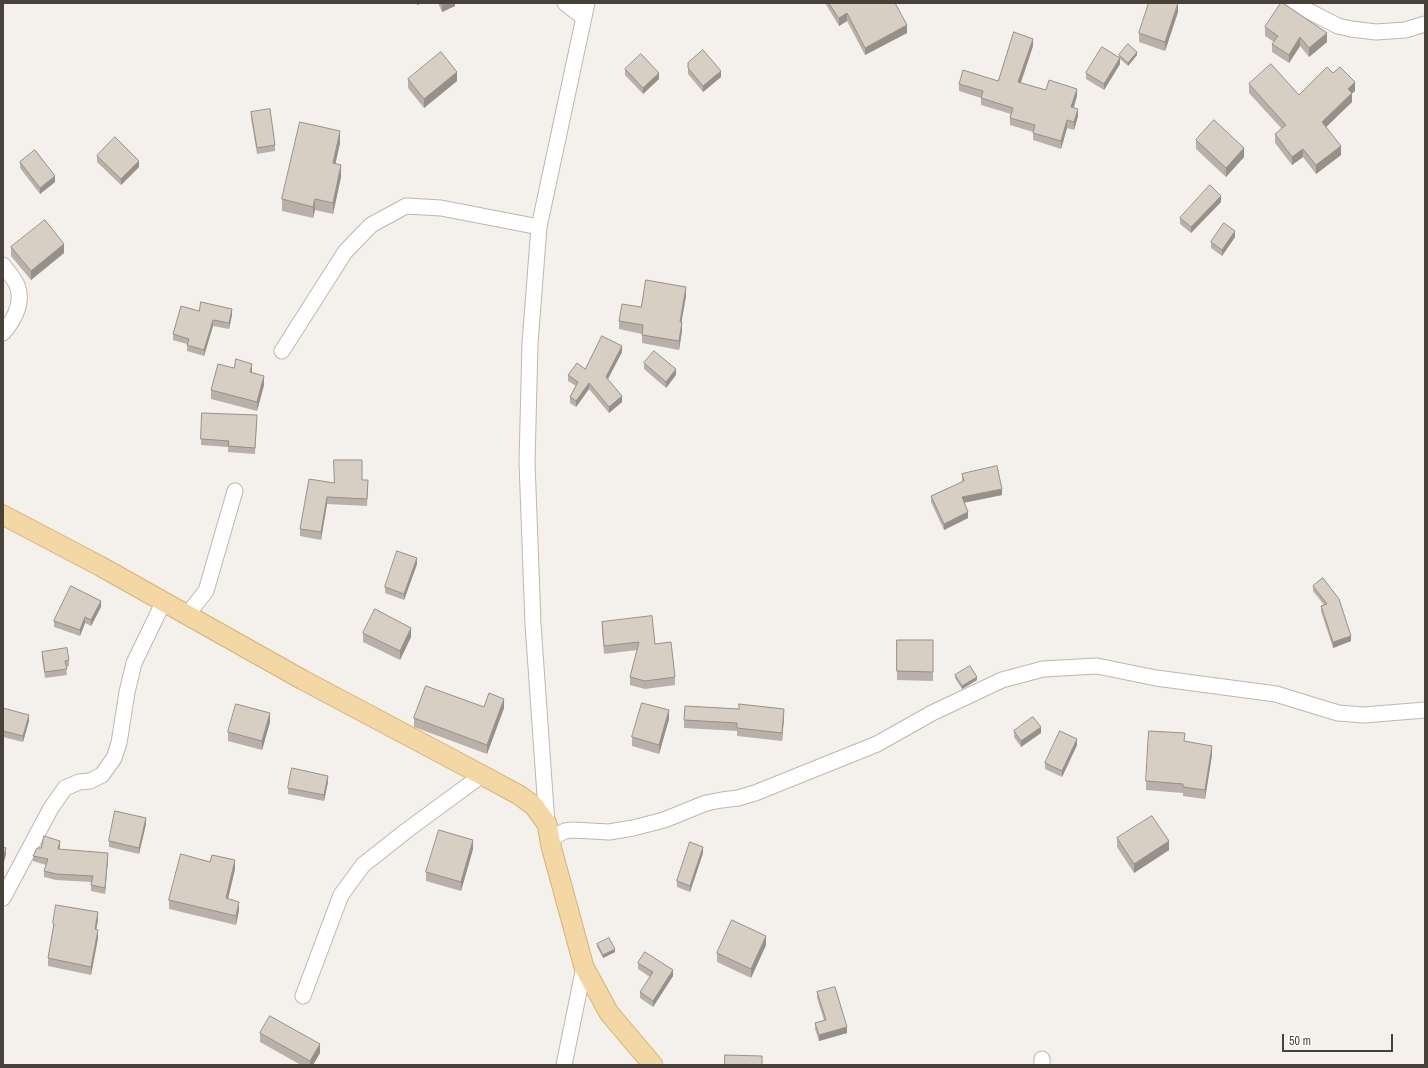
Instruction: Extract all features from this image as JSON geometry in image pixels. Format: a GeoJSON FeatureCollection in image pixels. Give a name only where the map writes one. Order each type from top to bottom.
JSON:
{"type":"FeatureCollection","features":[{"type":"Feature","properties":{"kind":"main road"},"geometry":{"type":"LineString","coordinates":[[3,515],[100,566],[186,616],[303,680],[482,775],[518,795],[534,806],[547,824],[551,846],[584,967],[608,1013],[653,1065]]}},
{"type":"Feature","properties":{"kind":"street"},"geometry":{"type":"LineString","coordinates":[[547,824],[533,624],[527,462],[530,343],[539,227],[585,10],[565,3]]}},
{"type":"Feature","properties":{"kind":"street"},"geometry":{"type":"LineString","coordinates":[[1293,3],[1338,26],[1351,30],[1376,32],[1398,31],[1425,24]]}},
{"type":"Feature","properties":{"kind":"street"},"geometry":{"type":"LineString","coordinates":[[282,351],[345,252],[371,225],[406,206],[441,208],[539,227]]}},
{"type":"Feature","properties":{"kind":"street"},"geometry":{"type":"LineString","coordinates":[[3,265],[17,284],[20,297],[16,314],[10,326],[3,333]]}},
{"type":"Feature","properties":{"kind":"street"},"geometry":{"type":"LineString","coordinates":[[186,616],[206,591],[235,491]]}},
{"type":"Feature","properties":{"kind":"street"},"geometry":{"type":"LineString","coordinates":[[3,898],[51,808],[65,788],[79,782],[90,781],[102,775],[114,758],[119,743],[127,692],[134,663],[163,603]]}},
{"type":"Feature","properties":{"kind":"street"},"geometry":{"type":"LineString","coordinates":[[551,846],[555,836],[565,831],[586,830],[609,832],[633,828],[664,820],[706,803],[738,798],[755,793],[878,744],[932,713],[1002,680],[1043,669],[1097,666],[1156,678],[1276,694],[1338,713],[1364,715],[1425,710]]}},
{"type":"Feature","properties":{"kind":"street"},"geometry":{"type":"LineString","coordinates":[[303,996],[340,895],[363,865],[482,775]]}},
{"type":"Feature","properties":{"kind":"street"},"geometry":{"type":"LineString","coordinates":[[564,1065],[584,967]]}},
{"type":"Feature","properties":{"kind":"building"},"geometry":{"type":"Polygon","coordinates":[[[829,3],[895,3],[907,25],[865,48],[847,13],[839,18],[829,3]]]}},
{"type":"Feature","properties":{"kind":"building"},"geometry":{"type":"Polygon","coordinates":[[[1149,3],[1178,3],[1165,42],[1139,33],[1149,3]]]}},
{"type":"Feature","properties":{"kind":"building"},"geometry":{"type":"Polygon","coordinates":[[[1281,3],[1327,33],[1309,48],[1300,37],[1289,55],[1272,44],[1278,36],[1265,27],[1281,3]]]}},
{"type":"Feature","properties":{"kind":"building"},"geometry":{"type":"Polygon","coordinates":[[[1014,32],[1033,39],[1018,82],[1046,90],[1049,80],[1077,89],[1071,107],[1078,109],[1074,122],[1067,120],[1061,141],[1033,133],[1035,125],[1010,118],[1013,108],[981,98],[983,91],[959,84],[963,70],[998,81],[1014,32]]]}},
{"type":"Feature","properties":{"kind":"building"},"geometry":{"type":"Polygon","coordinates":[[[1128,44],[1137,52],[1128,63],[1119,55],[1128,44]]]}},
{"type":"Feature","properties":{"kind":"building"},"geometry":{"type":"Polygon","coordinates":[[[1102,47],[1120,58],[1104,84],[1086,73],[1102,47]]]}},
{"type":"Feature","properties":{"kind":"building"},"geometry":{"type":"Polygon","coordinates":[[[703,50],[721,71],[703,86],[688,68],[688,63],[703,50]]]}},
{"type":"Feature","properties":{"kind":"building"},"geometry":{"type":"Polygon","coordinates":[[[441,52],[457,72],[424,99],[408,79],[441,52]]]}},
{"type":"Feature","properties":{"kind":"building"},"geometry":{"type":"Polygon","coordinates":[[[641,54],[659,73],[643,88],[625,69],[641,54]]]}},
{"type":"Feature","properties":{"kind":"building"},"geometry":{"type":"Polygon","coordinates":[[[1271,64],[1299,95],[1327,67],[1333,73],[1340,67],[1355,82],[1348,89],[1352,93],[1322,122],[1341,146],[1316,165],[1303,149],[1292,157],[1275,134],[1286,125],[1249,84],[1271,64]]]}},
{"type":"Feature","properties":{"kind":"building"},"geometry":{"type":"Polygon","coordinates":[[[270,109],[275,145],[257,148],[251,112],[270,109]]]}},
{"type":"Feature","properties":{"kind":"building"},"geometry":{"type":"Polygon","coordinates":[[[1214,120],[1244,148],[1226,168],[1196,140],[1214,120]]]}},
{"type":"Feature","properties":{"kind":"building"},"geometry":{"type":"Polygon","coordinates":[[[300,122],[340,131],[333,163],[341,165],[333,203],[315,199],[313,207],[282,199],[300,122]]]}},
{"type":"Feature","properties":{"kind":"building"},"geometry":{"type":"Polygon","coordinates":[[[115,137],[139,161],[121,179],[97,156],[115,137]]]}},
{"type":"Feature","properties":{"kind":"building"},"geometry":{"type":"Polygon","coordinates":[[[35,150],[55,176],[40,188],[20,162],[35,150]]]}},
{"type":"Feature","properties":{"kind":"building"},"geometry":{"type":"Polygon","coordinates":[[[1210,185],[1221,196],[1191,227],[1180,218],[1210,185]]]}},
{"type":"Feature","properties":{"kind":"building"},"geometry":{"type":"Polygon","coordinates":[[[45,220],[64,244],[31,271],[11,247],[45,220]]]}},
{"type":"Feature","properties":{"kind":"building"},"geometry":{"type":"Polygon","coordinates":[[[1224,223],[1235,231],[1222,250],[1211,242],[1224,223]]]}},
{"type":"Feature","properties":{"kind":"building"},"geometry":{"type":"Polygon","coordinates":[[[646,280],[686,287],[680,322],[682,322],[679,341],[642,335],[643,325],[619,321],[622,304],[641,307],[646,280]]]}},
{"type":"Feature","properties":{"kind":"building"},"geometry":{"type":"Polygon","coordinates":[[[201,302],[232,309],[229,323],[213,320],[204,350],[187,345],[189,339],[173,334],[181,306],[199,311],[201,302]]]}},
{"type":"Feature","properties":{"kind":"building"},"geometry":{"type":"Polygon","coordinates":[[[602,336],[622,346],[606,377],[622,396],[609,407],[589,383],[576,401],[570,397],[578,382],[568,375],[577,363],[585,369],[602,336]]]}},
{"type":"Feature","properties":{"kind":"building"},"geometry":{"type":"Polygon","coordinates":[[[654,351],[676,369],[666,382],[644,363],[654,351]]]}},
{"type":"Feature","properties":{"kind":"building"},"geometry":{"type":"Polygon","coordinates":[[[236,359],[252,364],[250,372],[264,376],[257,402],[211,390],[218,364],[234,368],[236,359]]]}},
{"type":"Feature","properties":{"kind":"building"},"geometry":{"type":"Polygon","coordinates":[[[202,413],[257,415],[255,448],[228,446],[229,441],[201,439],[202,413]]]}},
{"type":"Feature","properties":{"kind":"building"},"geometry":{"type":"Polygon","coordinates":[[[334,460],[362,460],[362,480],[368,480],[367,499],[327,497],[321,532],[300,529],[309,479],[334,483],[334,460]]]}},
{"type":"Feature","properties":{"kind":"building"},"geometry":{"type":"Polygon","coordinates":[[[997,466],[1002,489],[962,497],[968,512],[944,524],[931,496],[964,481],[962,474],[997,466]]]}},
{"type":"Feature","properties":{"kind":"building"},"geometry":{"type":"Polygon","coordinates":[[[397,551],[417,558],[404,594],[385,587],[397,551]]]}},
{"type":"Feature","properties":{"kind":"building"},"geometry":{"type":"Polygon","coordinates":[[[1323,578],[1339,599],[1351,636],[1333,642],[1321,606],[1327,604],[1313,586],[1323,578]]]}},
{"type":"Feature","properties":{"kind":"building"},"geometry":{"type":"Polygon","coordinates":[[[71,586],[101,601],[91,620],[85,617],[80,630],[54,621],[71,586]]]}},
{"type":"Feature","properties":{"kind":"building"},"geometry":{"type":"Polygon","coordinates":[[[375,609],[411,628],[400,651],[363,633],[375,609]]]}},
{"type":"Feature","properties":{"kind":"building"},"geometry":{"type":"Polygon","coordinates":[[[652,616],[655,644],[671,642],[675,677],[645,681],[630,677],[639,642],[604,646],[602,622],[652,616]]]}},
{"type":"Feature","properties":{"kind":"building"},"geometry":{"type":"Polygon","coordinates":[[[897,640],[933,640],[933,672],[897,671],[897,640]]]}},
{"type":"Feature","properties":{"kind":"building"},"geometry":{"type":"Polygon","coordinates":[[[67,648],[69,660],[65,661],[67,669],[45,672],[42,652],[67,648]]]}},
{"type":"Feature","properties":{"kind":"building"},"geometry":{"type":"Polygon","coordinates":[[[970,666],[977,677],[962,686],[955,675],[970,666]]]}},
{"type":"Feature","properties":{"kind":"building"},"geometry":{"type":"Polygon","coordinates":[[[426,686],[484,707],[489,693],[504,699],[487,745],[414,718],[426,686]]]}},
{"type":"Feature","properties":{"kind":"building"},"geometry":{"type":"Polygon","coordinates":[[[642,703],[669,710],[659,745],[632,737],[642,703]]]}},
{"type":"Feature","properties":{"kind":"building"},"geometry":{"type":"Polygon","coordinates":[[[236,704],[270,713],[262,741],[228,732],[236,704]]]}},
{"type":"Feature","properties":{"kind":"building"},"geometry":{"type":"Polygon","coordinates":[[[739,704],[784,709],[782,733],[737,728],[737,723],[684,720],[685,706],[739,709],[739,704]]]}},
{"type":"Feature","properties":{"kind":"building"},"geometry":{"type":"Polygon","coordinates":[[[3,708],[29,715],[23,736],[3,731],[3,708]]]}},
{"type":"Feature","properties":{"kind":"building"},"geometry":{"type":"Polygon","coordinates":[[[1033,717],[1041,727],[1021,741],[1014,731],[1033,717]]]}},
{"type":"Feature","properties":{"kind":"building"},"geometry":{"type":"Polygon","coordinates":[[[1060,731],[1077,739],[1062,771],[1045,763],[1060,731]]]}},
{"type":"Feature","properties":{"kind":"building"},"geometry":{"type":"Polygon","coordinates":[[[1149,731],[1185,733],[1184,741],[1212,746],[1205,790],[1183,787],[1183,784],[1146,781],[1149,731]]]}},
{"type":"Feature","properties":{"kind":"building"},"geometry":{"type":"Polygon","coordinates":[[[292,768],[328,776],[324,795],[288,788],[292,768]]]}},
{"type":"Feature","properties":{"kind":"building"},"geometry":{"type":"Polygon","coordinates":[[[115,811],[146,818],[139,848],[109,841],[115,811]]]}},
{"type":"Feature","properties":{"kind":"building"},"geometry":{"type":"Polygon","coordinates":[[[1152,816],[1169,841],[1134,864],[1117,838],[1152,816]]]}},
{"type":"Feature","properties":{"kind":"building"},"geometry":{"type":"Polygon","coordinates":[[[439,830],[473,840],[461,882],[426,872],[439,830]]]}},
{"type":"Feature","properties":{"kind":"building"},"geometry":{"type":"Polygon","coordinates":[[[44,836],[60,841],[58,849],[108,853],[105,888],[91,885],[93,876],[56,874],[44,871],[48,859],[33,856],[37,848],[41,848],[44,836]]]}},
{"type":"Feature","properties":{"kind":"building"},"geometry":{"type":"Polygon","coordinates":[[[690,842],[703,847],[690,886],[677,881],[690,842]]]}},
{"type":"Feature","properties":{"kind":"building"},"geometry":{"type":"Polygon","coordinates":[[[3,847],[6,848],[3,858],[3,847]]]}},
{"type":"Feature","properties":{"kind":"building"},"geometry":{"type":"Polygon","coordinates":[[[181,854],[210,862],[212,855],[235,860],[226,898],[239,902],[236,916],[169,900],[181,854]]]}},
{"type":"Feature","properties":{"kind":"building"},"geometry":{"type":"Polygon","coordinates":[[[56,905],[98,912],[95,929],[98,930],[91,967],[48,958],[56,905]]]}},
{"type":"Feature","properties":{"kind":"building"},"geometry":{"type":"Polygon","coordinates":[[[732,920],[766,936],[751,969],[717,953],[732,920]]]}},
{"type":"Feature","properties":{"kind":"building"},"geometry":{"type":"Polygon","coordinates":[[[609,938],[615,949],[603,955],[597,944],[609,938]]]}},
{"type":"Feature","properties":{"kind":"building"},"geometry":{"type":"Polygon","coordinates":[[[645,952],[673,970],[653,1001],[640,992],[653,972],[638,963],[645,952]]]}},
{"type":"Feature","properties":{"kind":"building"},"geometry":{"type":"Polygon","coordinates":[[[835,987],[847,1027],[819,1035],[815,1023],[826,1020],[817,992],[835,987]]]}},
{"type":"Feature","properties":{"kind":"building"},"geometry":{"type":"Polygon","coordinates":[[[270,1016],[320,1044],[310,1061],[260,1033],[270,1016]]]}},
{"type":"Feature","properties":{"kind":"building"},"geometry":{"type":"Polygon","coordinates":[[[725,1055],[762,1056],[762,1065],[725,1065],[725,1055]]]}}]}
